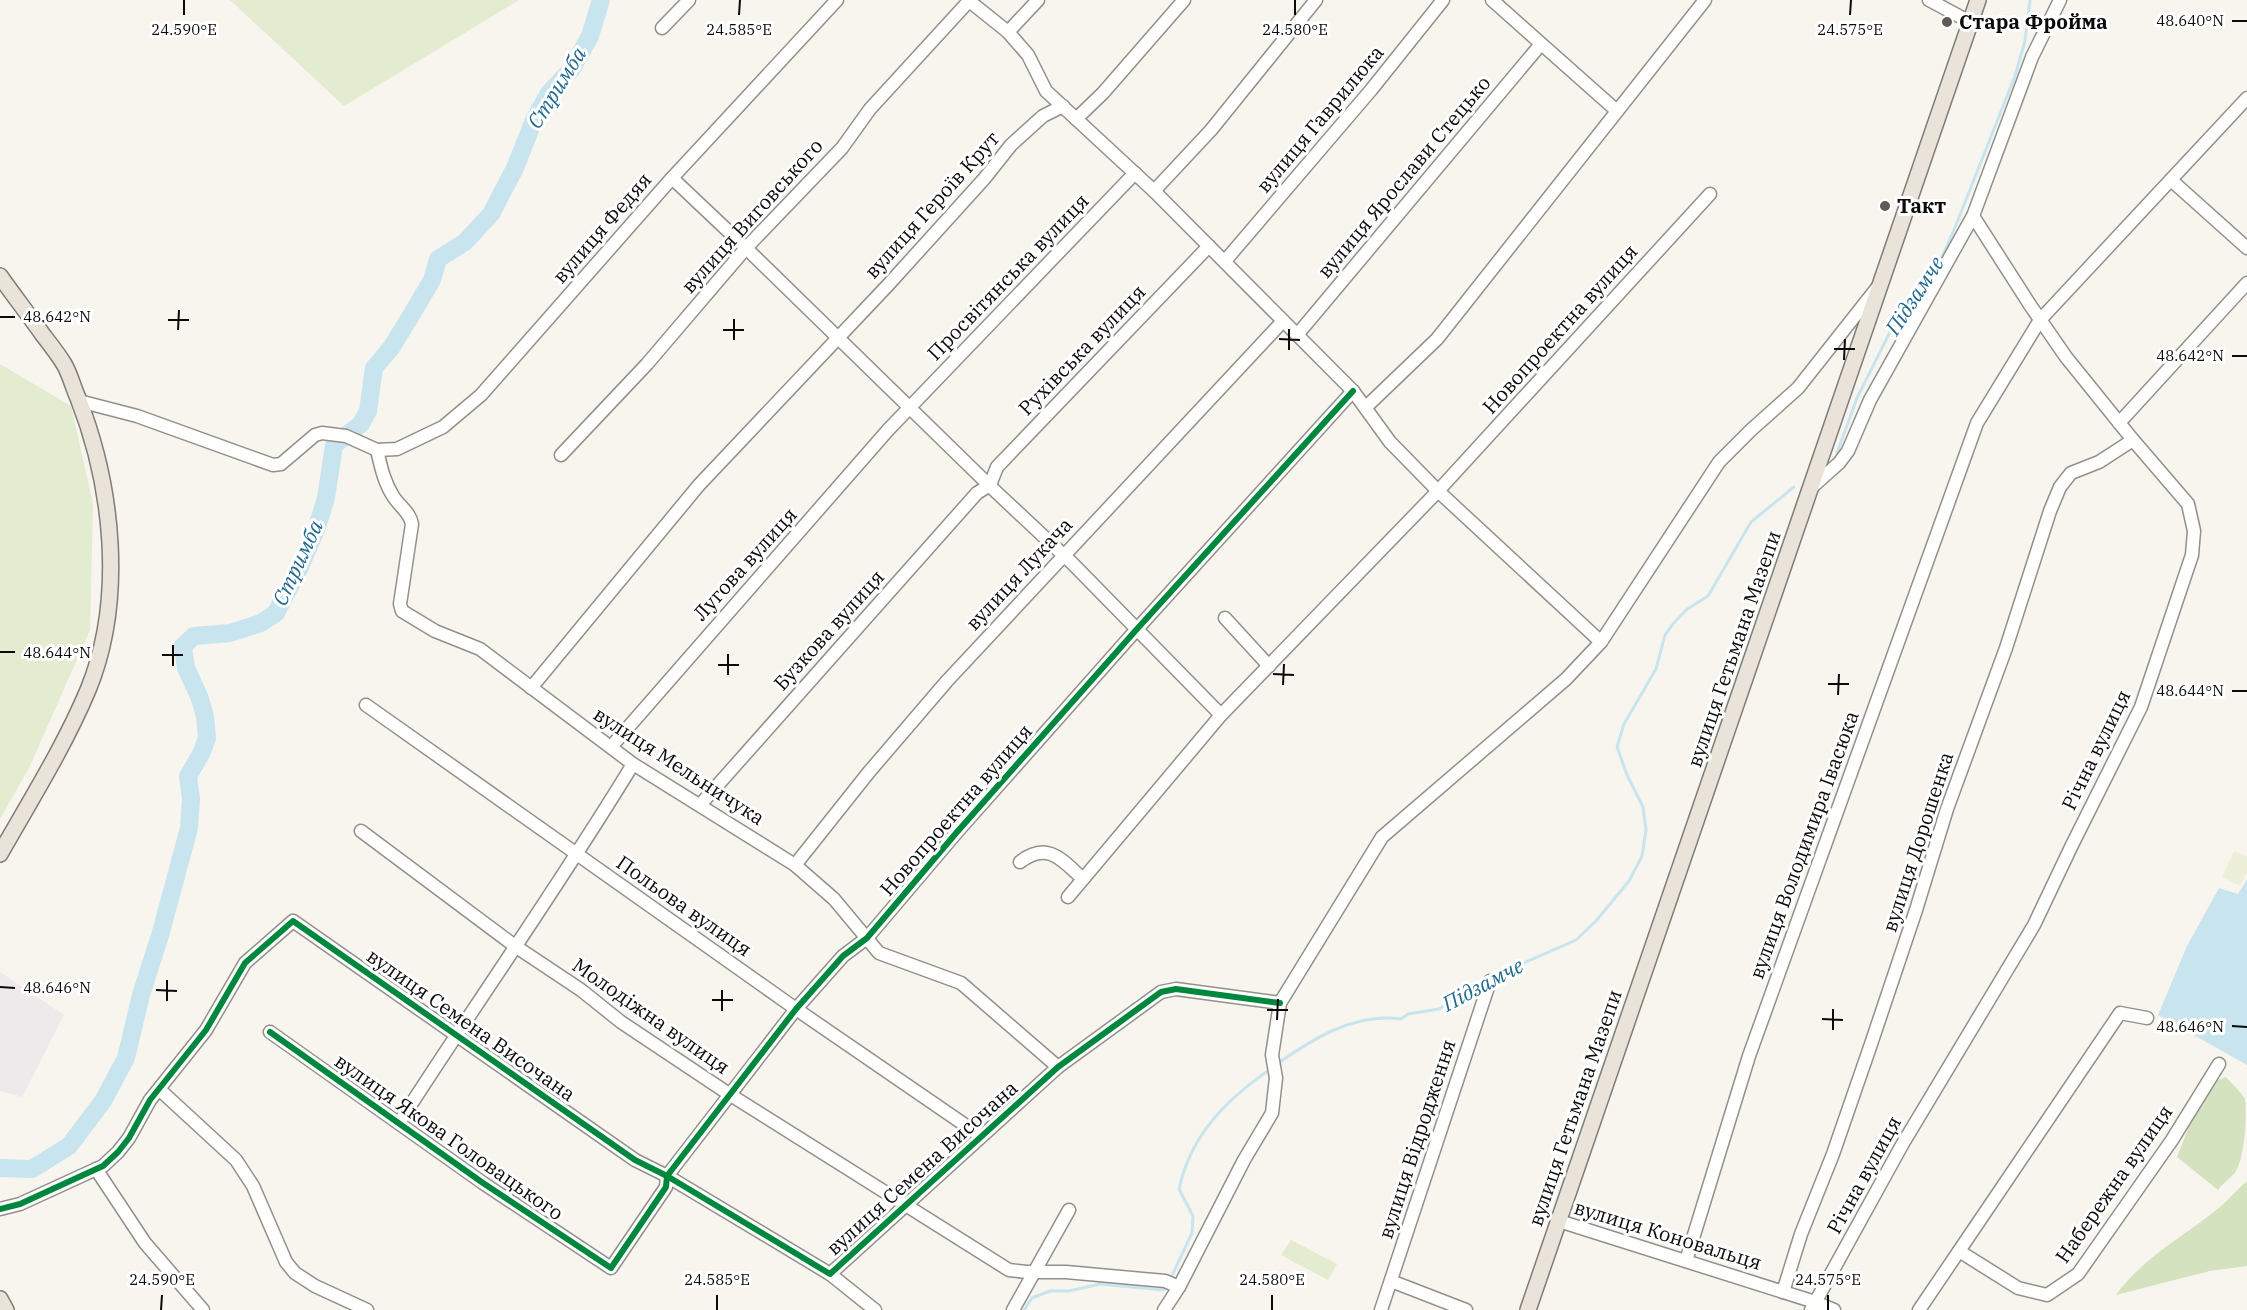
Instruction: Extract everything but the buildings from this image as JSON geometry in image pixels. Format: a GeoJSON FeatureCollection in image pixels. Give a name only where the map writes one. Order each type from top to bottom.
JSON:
{"type":"FeatureCollection","features":[{"type":"Feature","properties":{"kind":"main road","name":"вулиця Гетьмана Мазепи"},"geometry":{"type":"LineString","coordinates":[[1528,1310],[1978,0]]}},
{"type":"Feature","properties":{"kind":"main road"},"geometry":{"type":"LineString","coordinates":[[0,276],[64,364],[90,428],[102,475],[109,527],[111,574],[108,609],[100,650],[88,690],[61,746],[0,855]]}},
{"type":"Feature","properties":{"kind":"main road"},"geometry":{"type":"LineString","coordinates":[[0,1299],[6,1310]]}},
{"type":"Feature","properties":{"kind":"street"},"geometry":{"type":"LineString","coordinates":[[662,28],[689,0]]}},
{"type":"Feature","properties":{"kind":"street","name":"вулиця Федяя"},"geometry":{"type":"LineString","coordinates":[[377,450],[397,449],[443,427],[481,394],[672,178],[837,0]]}},
{"type":"Feature","properties":{"kind":"street"},"geometry":{"type":"LineString","coordinates":[[969,0],[1008,32],[1028,55],[1046,91],[1154,191],[1353,391],[1390,442],[1438,491],[1601,642]]}},
{"type":"Feature","properties":{"kind":"street","name":"вулиця Виговського"},"geometry":{"type":"LineString","coordinates":[[561,455],[647,364],[746,248],[842,147],[870,109],[969,0]]}},
{"type":"Feature","properties":{"kind":"street"},"geometry":{"type":"LineString","coordinates":[[1008,32],[1038,0]]}},
{"type":"Feature","properties":{"kind":"street"},"geometry":{"type":"LineString","coordinates":[[1076,119],[1103,93],[1185,0]]}},
{"type":"Feature","properties":{"kind":"street"},"geometry":{"type":"LineString","coordinates":[[1154,191],[1211,130],[1316,0]]}},
{"type":"Feature","properties":{"kind":"street","name":"вулиця Гаврилюка"},"geometry":{"type":"LineString","coordinates":[[1225,261],[1371,90],[1443,0]]}},
{"type":"Feature","properties":{"kind":"street"},"geometry":{"type":"LineString","coordinates":[[1492,0],[1617,111]]}},
{"type":"Feature","properties":{"kind":"street"},"geometry":{"type":"LineString","coordinates":[[1366,407],[1437,339],[1705,0]]}},
{"type":"Feature","properties":{"kind":"street"},"geometry":{"type":"LineString","coordinates":[[1929,0],[1970,22]]}},
{"type":"Feature","properties":{"kind":"street"},"geometry":{"type":"LineString","coordinates":[[1811,489],[1830,473],[1848,451],[1870,400],[1973,216],[2032,57],[2060,0]]}},
{"type":"Feature","properties":{"kind":"street","name":"вулиця Ярослави Стецько"},"geometry":{"type":"LineString","coordinates":[[1297,335],[1541,44]]}},
{"type":"Feature","properties":{"kind":"street","name":"вулиця Володимира Івасюка"},"geometry":{"type":"LineString","coordinates":[[1686,1262],[1749,1056],[1977,423],[2040,320],[2247,98]]}},
{"type":"Feature","properties":{"kind":"street","name":"вулиця Героїв Крут"},"geometry":{"type":"LineString","coordinates":[[531,688],[671,517],[838,339],[984,179],[1011,145],[1043,116],[1063,106]]}},
{"type":"Feature","properties":{"kind":"street","name":"Просвітянська вулиця"},"geometry":{"type":"LineString","coordinates":[[910,408],[1135,173]]}},
{"type":"Feature","properties":{"kind":"street"},"geometry":{"type":"LineString","coordinates":[[672,178],[990,484],[1221,715]]}},
{"type":"Feature","properties":{"kind":"street"},"geometry":{"type":"LineString","coordinates":[[2171,180],[2247,248]]}},
{"type":"Feature","properties":{"kind":"street","name":"Новопроектна вулиця"},"geometry":{"type":"LineString","coordinates":[[1068,897],[1221,715],[1438,491],[1710,194]]}},
{"type":"Feature","properties":{"kind":"street","name":"Річна вулиця"},"geometry":{"type":"LineString","coordinates":[[1813,1306],[1902,1145],[2034,925],[2141,707],[2192,555],[2194,531],[2188,504],[2066,357],[1973,216]]}},
{"type":"Feature","properties":{"kind":"street","name":"Рухівська вулиця"},"geometry":{"type":"LineString","coordinates":[[990,484],[997,467],[1209,246]]}},
{"type":"Feature","properties":{"kind":"street"},"geometry":{"type":"LineString","coordinates":[[1164,1310],[1173,1284],[1272,1113],[1276,1078],[1272,1055],[1280,1003],[1382,837],[1566,679],[1601,642],[1719,462],[1798,388],[1883,280]]}},
{"type":"Feature","properties":{"kind":"street"},"geometry":{"type":"LineString","coordinates":[[2119,423],[2247,283]]}},
{"type":"Feature","properties":{"kind":"street","name":"вулиця Лукача"},"geometry":{"type":"LineString","coordinates":[[795,864],[869,772],[947,681],[1283,321]]}},
{"type":"Feature","properties":{"kind":"street","name":"Новопроектна вулиця"},"geometry":{"type":"LineString","coordinates":[[610,1268],[666,1187],[667,1176],[796,1009],[843,956],[867,938],[957,832],[1137,629],[1353,391]]}},
{"type":"Feature","properties":{"kind":"street"},"geometry":{"type":"LineString","coordinates":[[79,401],[137,416],[273,465],[281,464],[315,435],[322,433],[346,436],[377,450]]}},
{"type":"Feature","properties":{"kind":"street","name":"Лугова вулиця"},"geometry":{"type":"LineString","coordinates":[[611,747],[910,408]]}},
{"type":"Feature","properties":{"kind":"street","name":"вулиця Дорошенка"},"geometry":{"type":"LineString","coordinates":[[1783,1292],[1801,1234],[1833,1154],[1902,952],[1947,809],[2006,648],[2050,511],[2060,487],[2071,473],[2099,462],[2133,440]]}},
{"type":"Feature","properties":{"kind":"street","name":"вулиця Мельничука"},"geometry":{"type":"LineString","coordinates":[[377,450],[383,478],[394,499],[411,518],[412,524],[400,604],[402,610],[435,631],[480,649],[633,764],[795,864],[834,898],[879,953],[961,983],[1058,1067]]}},
{"type":"Feature","properties":{"kind":"street","name":"Бузкова вулиця"},"geometry":{"type":"LineString","coordinates":[[700,805],[977,493],[990,484]]}},
{"type":"Feature","properties":{"kind":"street"},"geometry":{"type":"LineString","coordinates":[[1225,618],[1269,666]]}},
{"type":"Feature","properties":{"kind":"street","name":"Польова вулиця"},"geometry":{"type":"LineString","coordinates":[[366,705],[796,1009],[981,1136]]}},
{"type":"Feature","properties":{"kind":"street"},"geometry":{"type":"LineString","coordinates":[[399,1123],[515,946],[578,855],[633,764]]}},
{"type":"Feature","properties":{"kind":"street","name":"Молодіжна вулиця"},"geometry":{"type":"LineString","coordinates":[[361,831],[515,946],[581,990],[621,1022],[729,1094],[1009,1270],[1066,1272],[1173,1284]]}},
{"type":"Feature","properties":{"kind":"street"},"geometry":{"type":"LineString","coordinates":[[1020,862],[1041,852],[1049,853],[1064,861],[1083,879]]}},
{"type":"Feature","properties":{"kind":"street","name":"вулиця Семена Височана"},"geometry":{"type":"LineString","coordinates":[[160,1090],[168,1076],[187,1057],[206,1030],[245,963],[293,921],[457,1033],[635,1160],[667,1176],[830,1274],[1058,1067],[1161,992],[1176,989],[1280,1003]]}},
{"type":"Feature","properties":{"kind":"street","name":"вулиця Відродження"},"geometry":{"type":"LineString","coordinates":[[1381,1310],[1490,981]]}},
{"type":"Feature","properties":{"kind":"street"},"geometry":{"type":"LineString","coordinates":[[1919,1310],[2120,1013],[2147,1018]]}},
{"type":"Feature","properties":{"kind":"street","name":"вулиця Якова Головацького"},"geometry":{"type":"LineString","coordinates":[[270,1032],[610,1268]]}},
{"type":"Feature","properties":{"kind":"street","name":"Набережна вулиця"},"geometry":{"type":"LineString","coordinates":[[1959,1251],[2018,1288],[2047,1294],[2078,1274],[2172,1140],[2219,1064]]}},
{"type":"Feature","properties":{"kind":"street"},"geometry":{"type":"LineString","coordinates":[[0,1209],[20,1204],[103,1166],[129,1138],[145,1107],[160,1090],[236,1160],[254,1186],[286,1262],[295,1273],[315,1286],[367,1310]]}},
{"type":"Feature","properties":{"kind":"street"},"geometry":{"type":"LineString","coordinates":[[96,1169],[145,1243],[203,1310]]}},
{"type":"Feature","properties":{"kind":"street"},"geometry":{"type":"LineString","coordinates":[[1013,1310],[1069,1210]]}},
{"type":"Feature","properties":{"kind":"street","name":"вулиця Коновальця"},"geometry":{"type":"LineString","coordinates":[[1559,1221],[1783,1292],[1813,1306],[1834,1310]]}},
{"type":"Feature","properties":{"kind":"street"},"geometry":{"type":"LineString","coordinates":[[830,1274],[875,1310]]}},
{"type":"Feature","properties":{"kind":"street"},"geometry":{"type":"LineString","coordinates":[[1391,1281],[1466,1310]]}},
{"type":"Feature","properties":{"kind":"shaded area"},"geometry":{"type":"Polygon","coordinates":[[[0,972],[64,1015],[22,1097],[0,1091],[0,972]]]}},
{"type":"Feature","properties":{"kind":"green space"},"geometry":{"type":"Polygon","coordinates":[[[230,0],[519,0],[344,106],[230,0]]]}},
{"type":"Feature","properties":{"kind":"green space"},"geometry":{"type":"Polygon","coordinates":[[[0,364],[71,406],[93,504],[90,630],[29,768],[0,819],[0,364]]]}},
{"type":"Feature","properties":{"kind":"green space"},"geometry":{"type":"Polygon","coordinates":[[[2234,851],[2247,856],[2247,872],[2240,886],[2222,877],[2234,851]]]}},
{"type":"Feature","properties":{"kind":"green space"},"geometry":{"type":"Polygon","coordinates":[[[2226,1077],[2245,1099],[2244,1144],[2237,1169],[2218,1190],[2177,1157],[2190,1124],[2215,1081],[2226,1077]]]}},
{"type":"Feature","properties":{"kind":"green space"},"geometry":{"type":"Polygon","coordinates":[[[2247,1181],[2247,1266],[2210,1271],[2116,1295],[2139,1269],[2220,1207],[2247,1181]]]}},
{"type":"Feature","properties":{"kind":"green space"},"geometry":{"type":"Polygon","coordinates":[[[1291,1240],[1337,1264],[1328,1280],[1281,1255],[1291,1240]]]}},
{"type":"Feature","properties":{"kind":"water"},"geometry":{"type":"Polygon","coordinates":[[[2247,879],[2247,1065],[2158,1015],[2187,946],[2219,888],[2238,894],[2247,879]]]}},
{"type":"Feature","properties":{"kind":"waterway","name":"Стримба"},"geometry":{"type":"LineString","coordinates":[[0,1168],[32,1169],[69,1146],[103,1101],[126,1058],[141,995],[161,932],[189,828],[191,799],[188,776],[207,738],[205,716],[186,668],[183,646],[194,636],[230,633],[261,623],[276,613],[300,567],[317,527],[326,498],[334,445],[361,424],[368,411],[374,368],[391,348],[432,280],[438,259],[465,242],[491,214],[515,168],[534,120],[549,93],[571,70],[590,36],[601,0]]}},
{"type":"Feature","properties":{"kind":"waterway","name":"Підзамче"},"geometry":{"type":"LineString","coordinates":[[1837,453],[1857,398],[1893,326],[1922,290],[1939,264],[1956,225],[2015,76],[2025,41],[2030,0]]}},
{"type":"Feature","properties":{"kind":"waterway","name":"Підзамче"},"geometry":{"type":"LineString","coordinates":[[1492,977],[1576,940],[1596,921],[1629,881],[1642,856],[1646,830],[1643,807],[1627,775],[1617,747],[1624,724],[1656,669],[1665,635],[1686,610],[1708,596],[1751,522],[1794,487]]}},
{"type":"Feature","properties":{"kind":"waterway","name":"Підзамче"},"geometry":{"type":"LineString","coordinates":[[1277,1064],[1305,1045],[1335,1030],[1367,1020],[1401,1019],[1408,1014],[1439,1009],[1486,980]]}},
{"type":"Feature","properties":{"kind":"waterway","name":"Підзамче"},"geometry":{"type":"LineString","coordinates":[[1170,1280],[1192,1233],[1193,1216],[1179,1189],[1192,1151],[1226,1105],[1272,1068]]}},
{"type":"Feature","properties":{"kind":"waterway","name":"Підзамче"},"geometry":{"type":"LineString","coordinates":[[1024,1310],[1032,1298],[1050,1291],[1069,1291],[1100,1284],[1163,1290],[1167,1286]]}},
{"type":"Feature","properties":{"kind":"cycle path"},"geometry":{"type":"LineString","coordinates":[[270,1032],[483,1183],[611,1268],[666,1187],[667,1176],[796,1009],[843,956],[867,938],[957,832],[1137,629],[1353,391]]}},
{"type":"Feature","properties":{"kind":"cycle path"},"geometry":{"type":"LineString","coordinates":[[0,1209],[20,1204],[103,1166],[118,1152],[129,1138],[150,1100],[206,1030],[245,963],[293,921],[635,1160],[667,1176],[830,1274],[1058,1067],[1161,992],[1176,989],[1280,1003]]}},
{"type":"Feature","properties":{"kind":"place","name":"Стара Фройма"},"geometry":{"type":"Point","coordinates":[1947,22]}},
{"type":"Feature","properties":{"kind":"place","name":"Такт"},"geometry":{"type":"Point","coordinates":[1885,206]}}]}
